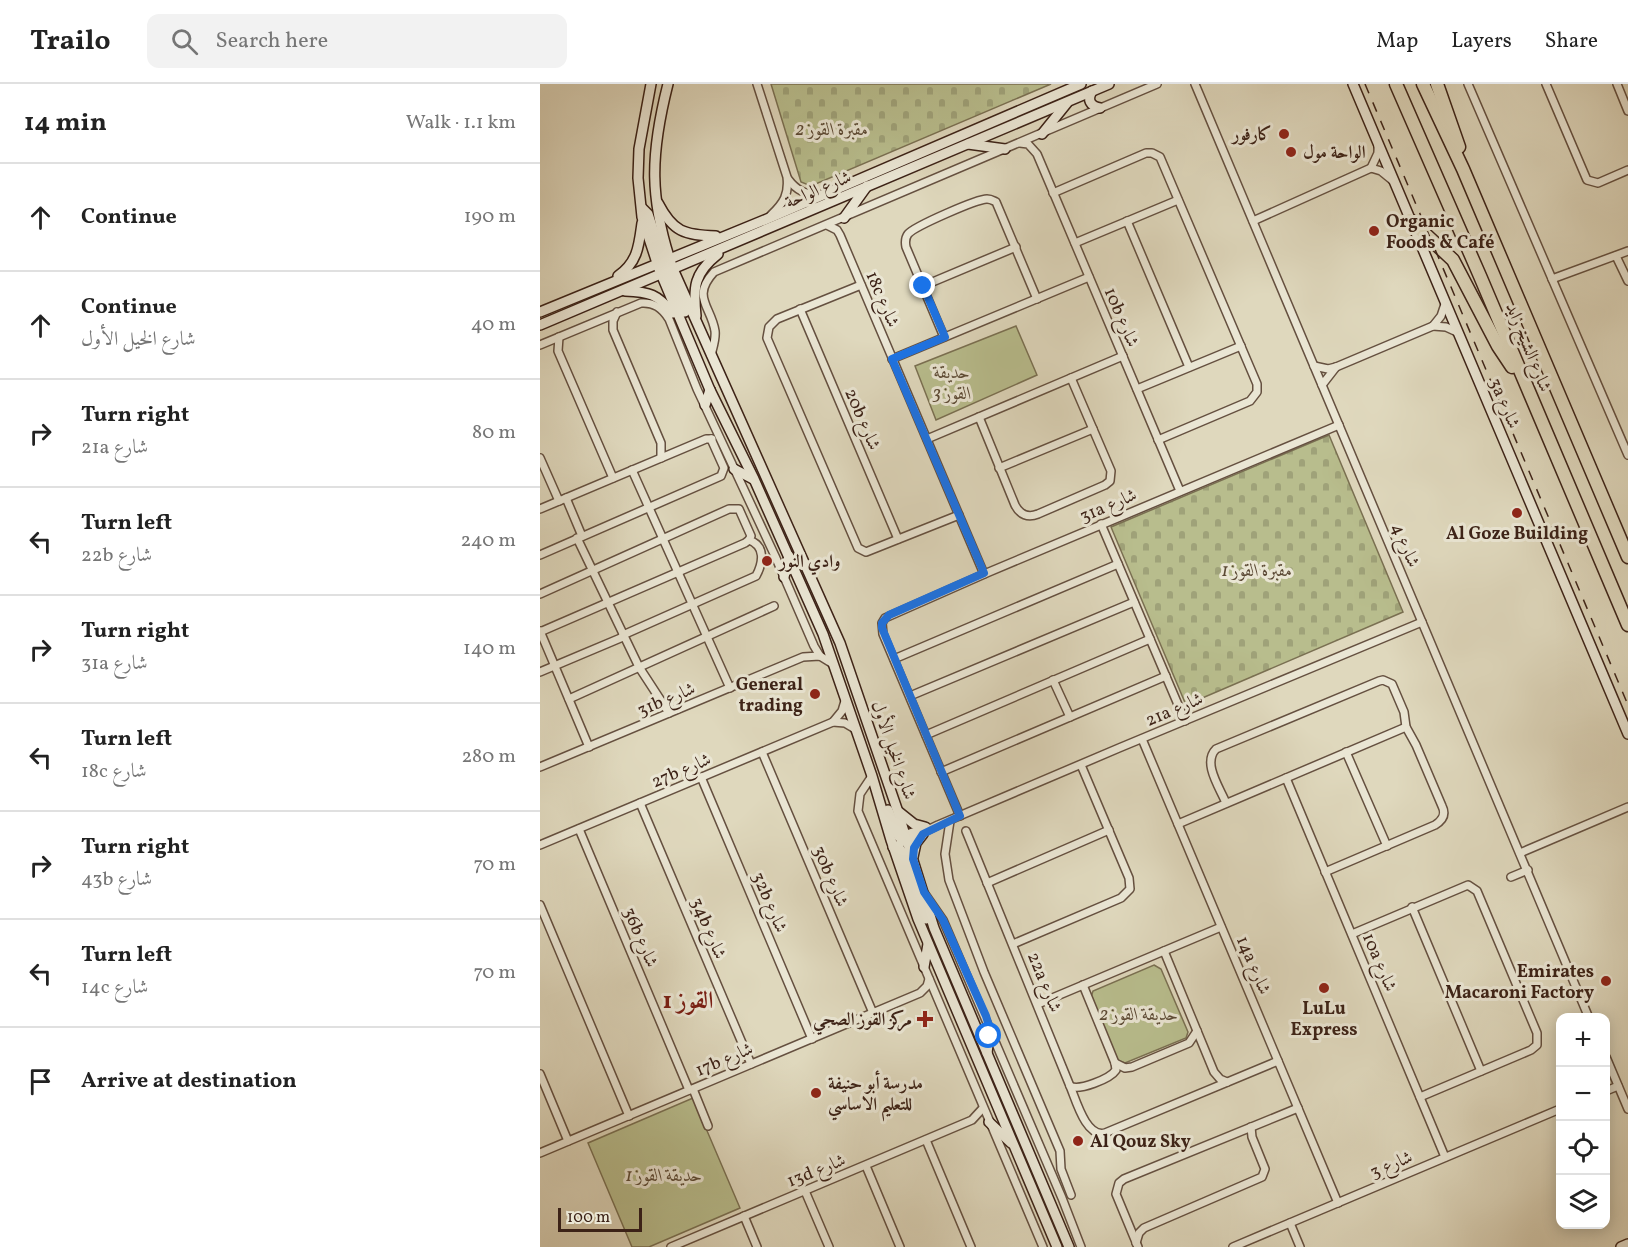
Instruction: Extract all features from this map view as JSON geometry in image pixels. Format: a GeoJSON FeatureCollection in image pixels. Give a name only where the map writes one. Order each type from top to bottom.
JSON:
{"type":"FeatureCollection","features":[{"type":"Feature","properties":{"kind":"highway","name":"شارع الشيخ زايد"},"geometry":{"type":"LineString","coordinates":[[1396,84],[1628,625]]}},
{"type":"Feature","properties":{"kind":"highway","name":"شارع الشيخ زايد"},"geometry":{"type":"LineString","coordinates":[[1423,84],[1462,169],[1628,557]]}},
{"type":"Feature","properties":{"kind":"highway"},"geometry":{"type":"LineString","coordinates":[[1437,84],[1458,141],[1462,169]]}},
{"type":"Feature","properties":{"kind":"highway"},"geometry":{"type":"LineString","coordinates":[[1410,220],[1453,260],[1498,346],[1523,381]]}},
{"type":"Feature","properties":{"kind":"main road","name":"شارع الخيل الأول"},"geometry":{"type":"LineString","coordinates":[[651,84],[639,149],[641,212],[664,266],[698,328],[739,414],[840,643],[897,809],[899,840],[908,894],[1057,1247]]}},
{"type":"Feature","properties":{"kind":"main road","name":"شارع الخيل الأول"},"geometry":{"type":"LineString","coordinates":[[668,84],[657,135],[655,198],[664,266],[678,319],[754,479],[823,634],[876,791],[899,840],[913,859],[933,928],[1069,1247]]}},
{"type":"Feature","properties":{"kind":"main road","name":"شارع الواحة"},"geometry":{"type":"LineString","coordinates":[[540,325],[619,291],[721,237],[1081,84]]}},
{"type":"Feature","properties":{"kind":"main road","name":"شارع الواحة"},"geometry":{"type":"LineString","coordinates":[[540,312],[601,287],[734,244],[1109,84]]}},
{"type":"Feature","properties":{"kind":"main road","name":"3a شارع"},"geometry":{"type":"LineString","coordinates":[[1353,84],[1628,734]]}},
{"type":"Feature","properties":{"kind":"main road"},"geometry":{"type":"LineString","coordinates":[[1092,92],[1090,103],[1100,108]]}},
{"type":"Feature","properties":{"kind":"main road"},"geometry":{"type":"LineString","coordinates":[[1042,134],[1068,101]]}},
{"type":"Feature","properties":{"kind":"main road"},"geometry":{"type":"LineString","coordinates":[[968,144],[1005,149]]}},
{"type":"Feature","properties":{"kind":"main road"},"geometry":{"type":"LineString","coordinates":[[844,218],[867,186]]}},
{"type":"Feature","properties":{"kind":"main road"},"geometry":{"type":"LineString","coordinates":[[655,198],[666,218],[681,231],[694,236],[721,237]]}},
{"type":"Feature","properties":{"kind":"main road"},"geometry":{"type":"LineString","coordinates":[[601,287],[627,269],[636,257],[639,247],[641,212]]}},
{"type":"Feature","properties":{"kind":"main road"},"geometry":{"type":"LineString","coordinates":[[587,305],[593,297],[738,235],[741,229]]}},
{"type":"Feature","properties":{"kind":"main road"},"geometry":{"type":"LineString","coordinates":[[698,328],[694,292],[697,278],[709,262],[734,244]]}},
{"type":"Feature","properties":{"kind":"main road"},"geometry":{"type":"LineString","coordinates":[[619,291],[651,294],[661,300],[678,319]]}},
{"type":"Feature","properties":{"kind":"main road"},"geometry":{"type":"LineString","coordinates":[[705,405],[710,390]]}},
{"type":"Feature","properties":{"kind":"main road"},"geometry":{"type":"LineString","coordinates":[[734,469],[754,479]]}},
{"type":"Feature","properties":{"kind":"main road"},"geometry":{"type":"LineString","coordinates":[[784,578],[789,556]]}},
{"type":"Feature","properties":{"kind":"main road"},"geometry":{"type":"LineString","coordinates":[[897,809],[924,831],[914,848],[913,859]]}},
{"type":"Feature","properties":{"kind":"main road"},"geometry":{"type":"LineString","coordinates":[[899,840],[900,849],[924,917],[933,928]]}},
{"type":"Feature","properties":{"kind":"main road"},"geometry":{"type":"LineString","coordinates":[[924,967],[928,944]]}},
{"type":"Feature","properties":{"kind":"main road"},"geometry":{"type":"LineString","coordinates":[[987,1055],[990,1029]]}},
{"type":"Feature","properties":{"kind":"main road"},"geometry":{"type":"LineString","coordinates":[[989,1122],[1013,1144]]}},
{"type":"Feature","properties":{"kind":"main road"},"geometry":{"type":"LineString","coordinates":[[1621,1247],[1628,1244]]}},
{"type":"Feature","properties":{"kind":"street"},"geometry":{"type":"LineString","coordinates":[[757,84],[787,177],[788,187],[784,201],[767,219]]}},
{"type":"Feature","properties":{"kind":"street"},"geometry":{"type":"LineString","coordinates":[[711,355],[715,332],[703,293],[708,279],[719,270],[1157,84]]}},
{"type":"Feature","properties":{"kind":"street","name":"شارع 4"},"geometry":{"type":"LineString","coordinates":[[1195,84],[1587,1013]]}},
{"type":"Feature","properties":{"kind":"street"},"geometry":{"type":"LineString","coordinates":[[1467,84],[1628,455]]}},
{"type":"Feature","properties":{"kind":"street"},"geometry":{"type":"LineString","coordinates":[[1546,84],[1590,182],[1598,183],[1628,170]]}},
{"type":"Feature","properties":{"kind":"street"},"geometry":{"type":"LineString","coordinates":[[1617,84],[1628,111]]}},
{"type":"Feature","properties":{"kind":"street"},"geometry":{"type":"LineString","coordinates":[[1037,154],[1037,141],[1042,134]]}},
{"type":"Feature","properties":{"kind":"street"},"geometry":{"type":"LineString","coordinates":[[1253,221],[1371,168],[1378,153],[1378,143]]}},
{"type":"Feature","properties":{"kind":"street"},"geometry":{"type":"LineString","coordinates":[[1018,144],[1028,144],[1037,154]]}},
{"type":"Feature","properties":{"kind":"street"},"geometry":{"type":"LineString","coordinates":[[1053,192],[1146,153],[1156,154],[1257,384],[1257,392],[1250,401],[1158,440]]}},
{"type":"Feature","properties":{"kind":"street","name":"10b شارع"},"geometry":{"type":"LineString","coordinates":[[1037,154],[1180,491]]}},
{"type":"Feature","properties":{"kind":"street"},"geometry":{"type":"LineString","coordinates":[[1371,168],[1386,174],[1396,185]]}},
{"type":"Feature","properties":{"kind":"street"},"geometry":{"type":"LineString","coordinates":[[787,177],[804,193],[819,195]]}},
{"type":"Feature","properties":{"kind":"street"},"geometry":{"type":"LineString","coordinates":[[945,337],[906,247],[906,238],[912,230],[984,199],[992,200],[998,205],[1037,299]]}},
{"type":"Feature","properties":{"kind":"street"},"geometry":{"type":"LineString","coordinates":[[1075,243],[1178,200]]}},
{"type":"Feature","properties":{"kind":"street"},"geometry":{"type":"LineString","coordinates":[[840,235],[844,218]]}},
{"type":"Feature","properties":{"kind":"street"},"geometry":{"type":"LineString","coordinates":[[1127,221],[1189,367]]}},
{"type":"Feature","properties":{"kind":"street","name":"18c شارع"},"geometry":{"type":"LineString","coordinates":[[827,225],[834,228],[840,235],[984,573]]}},
{"type":"Feature","properties":{"kind":"street"},"geometry":{"type":"LineString","coordinates":[[923,286],[1016,247]]}},
{"type":"Feature","properties":{"kind":"street"},"geometry":{"type":"LineString","coordinates":[[1553,282],[1622,253],[1628,280]]}},
{"type":"Feature","properties":{"kind":"street"},"geometry":{"type":"LineString","coordinates":[[892,359],[1089,277]]}},
{"type":"Feature","properties":{"kind":"street"},"geometry":{"type":"LineString","coordinates":[[861,285],[772,322],[767,338],[856,545],[861,551],[866,552],[959,515]]}},
{"type":"Feature","properties":{"kind":"street"},"geometry":{"type":"LineString","coordinates":[[543,344],[641,303],[652,304],[662,310],[669,319],[705,405],[812,642],[820,656],[833,664]]}},
{"type":"Feature","properties":{"kind":"street"},"geometry":{"type":"LineString","coordinates":[[1314,366],[1336,367],[1433,326],[1442,316],[1445,304]]}},
{"type":"Feature","properties":{"kind":"street","name":"20b شارع"},"geometry":{"type":"LineString","coordinates":[[800,309],[898,539]]}},
{"type":"Feature","properties":{"kind":"street"},"geometry":{"type":"LineString","coordinates":[[617,312],[613,321],[613,330],[661,443],[661,458]]}},
{"type":"Feature","properties":{"kind":"street"},"geometry":{"type":"LineString","coordinates":[[596,321],[606,324],[613,330]]}},
{"type":"Feature","properties":{"kind":"street"},"geometry":{"type":"LineString","coordinates":[[1433,326],[1446,327],[1457,332]]}},
{"type":"Feature","properties":{"kind":"street"},"geometry":{"type":"LineString","coordinates":[[559,337],[558,351],[613,478]]}},
{"type":"Feature","properties":{"kind":"street"},"geometry":{"type":"LineString","coordinates":[[543,344],[558,351]]}},
{"type":"Feature","properties":{"kind":"street"},"geometry":{"type":"LineString","coordinates":[[1137,389],[1240,346]]}},
{"type":"Feature","properties":{"kind":"street"},"geometry":{"type":"LineString","coordinates":[[927,439],[1123,356]]}},
{"type":"Feature","properties":{"kind":"street"},"geometry":{"type":"LineString","coordinates":[[1322,385],[1336,367]]}},
{"type":"Feature","properties":{"kind":"street"},"geometry":{"type":"LineString","coordinates":[[979,417],[1018,510],[1027,516],[1038,514],[1110,481],[1111,471],[1071,378]]}},
{"type":"Feature","properties":{"kind":"street"},"geometry":{"type":"LineString","coordinates":[[708,439],[712,432],[713,422]]}},
{"type":"Feature","properties":{"kind":"street","name":"31a شارع"},"geometry":{"type":"LineString","coordinates":[[894,659],[882,628],[882,623],[889,615],[1339,425]]}},
{"type":"Feature","properties":{"kind":"street"},"geometry":{"type":"LineString","coordinates":[[999,468],[1093,429]]}},
{"type":"Feature","properties":{"kind":"street"},"geometry":{"type":"LineString","coordinates":[[540,555],[721,476],[724,468],[708,439]]}},
{"type":"Feature","properties":{"kind":"street"},"geometry":{"type":"LineString","coordinates":[[540,509],[708,439],[723,442]]}},
{"type":"Feature","properties":{"kind":"street"},"geometry":{"type":"LineString","coordinates":[[661,443],[675,453]]}},
{"type":"Feature","properties":{"kind":"street"},"geometry":{"type":"LineString","coordinates":[[540,458],[580,537],[592,571],[623,636],[639,667],[669,713]]}},
{"type":"Feature","properties":{"kind":"street"},"geometry":{"type":"LineString","coordinates":[[632,470],[730,688]]}},
{"type":"Feature","properties":{"kind":"street"},"geometry":{"type":"LineString","coordinates":[[540,594],[729,509],[739,509],[741,512],[751,536],[749,540]]}},
{"type":"Feature","properties":{"kind":"street"},"geometry":{"type":"LineString","coordinates":[[1101,524],[1185,721]]}},
{"type":"Feature","properties":{"kind":"street"},"geometry":{"type":"LineString","coordinates":[[589,747],[540,632],[749,540]]}},
{"type":"Feature","properties":{"kind":"street"},"geometry":{"type":"LineString","coordinates":[[540,672],[756,576],[762,558],[760,546],[749,540]]}},
{"type":"Feature","properties":{"kind":"street"},"geometry":{"type":"LineString","coordinates":[[960,816],[894,659],[1118,564]]}},
{"type":"Feature","properties":{"kind":"street"},"geometry":{"type":"LineString","coordinates":[[910,696],[1134,602]]}},
{"type":"Feature","properties":{"kind":"street"},"geometry":{"type":"LineString","coordinates":[[569,699],[774,606]]}},
{"type":"Feature","properties":{"kind":"street","name":"21a شارع"},"geometry":{"type":"LineString","coordinates":[[899,840],[950,821],[1422,622]]}},
{"type":"Feature","properties":{"kind":"street"},"geometry":{"type":"LineString","coordinates":[[926,735],[1150,639]]}},
{"type":"Feature","properties":{"kind":"street"},"geometry":{"type":"LineString","coordinates":[[803,657],[812,642]]}},
{"type":"Feature","properties":{"kind":"street","name":"31b شارع"},"geometry":{"type":"LineString","coordinates":[[540,767],[803,657],[820,656]]}},
{"type":"Feature","properties":{"kind":"street"},"geometry":{"type":"LineString","coordinates":[[941,772],[1166,676]]}},
{"type":"Feature","properties":{"kind":"street"},"geometry":{"type":"LineString","coordinates":[[1053,680],[1070,717]]}},
{"type":"Feature","properties":{"kind":"street"},"geometry":{"type":"LineString","coordinates":[[1227,803],[1210,759],[1213,752],[1383,680],[1392,684],[1404,711],[1407,727],[1444,810],[1442,819],[1435,825],[1326,872]]}},
{"type":"Feature","properties":{"kind":"street"},"geometry":{"type":"LineString","coordinates":[[833,722],[843,711],[846,701]]}},
{"type":"Feature","properties":{"kind":"street"},"geometry":{"type":"LineString","coordinates":[[833,722],[845,723],[855,729]]}},
{"type":"Feature","properties":{"kind":"street","name":"27b شارع"},"geometry":{"type":"LineString","coordinates":[[540,845],[833,722]]}},
{"type":"Feature","properties":{"kind":"street"},"geometry":{"type":"LineString","coordinates":[[1178,824],[1407,727]]}},
{"type":"Feature","properties":{"kind":"street","name":"14a شارع"},"geometry":{"type":"LineString","coordinates":[[1142,739],[1338,1203]]}},
{"type":"Feature","properties":{"kind":"street","name":"30b شارع"},"geometry":{"type":"LineString","coordinates":[[762,752],[873,1013]]}},
{"type":"Feature","properties":{"kind":"street"},"geometry":{"type":"LineString","coordinates":[[1346,752],[1387,846]]}},
{"type":"Feature","properties":{"kind":"street"},"geometry":{"type":"LineString","coordinates":[[1012,944],[1128,893],[1131,881],[1081,765]]}},
{"type":"Feature","properties":{"kind":"street"},"geometry":{"type":"LineString","coordinates":[[872,776],[860,794],[858,811],[1043,1247]]}},
{"type":"Feature","properties":{"kind":"street","name":"32b شارع"},"geometry":{"type":"LineString","coordinates":[[701,777],[812,1039]]}},
{"type":"Feature","properties":{"kind":"street","name":"10a شارع"},"geometry":{"type":"LineString","coordinates":[[1286,778],[1445,1157]]}},
{"type":"Feature","properties":{"kind":"street","name":"34b شارع"},"geometry":{"type":"LineString","coordinates":[[640,803],[751,1064]]}},
{"type":"Feature","properties":{"kind":"street"},"geometry":{"type":"LineString","coordinates":[[1520,853],[1628,807]]}},
{"type":"Feature","properties":{"kind":"street"},"geometry":{"type":"LineString","coordinates":[[950,821],[945,854],[949,880],[984,972],[1059,1150],[1060,1167],[1071,1195]]}},
{"type":"Feature","properties":{"kind":"street","name":"36b شارع"},"geometry":{"type":"LineString","coordinates":[[579,829],[708,1126]]}},
{"type":"Feature","properties":{"kind":"street"},"geometry":{"type":"LineString","coordinates":[[987,883],[1109,830]]}},
{"type":"Feature","properties":{"kind":"street","name":"22a شارع"},"geometry":{"type":"LineString","coordinates":[[966,831],[1089,1129],[1096,1134],[1105,1133],[1227,1082]]}},
{"type":"Feature","properties":{"kind":"street"},"geometry":{"type":"LineString","coordinates":[[1511,877],[1528,870]]}},
{"type":"Feature","properties":{"kind":"street"},"geometry":{"type":"LineString","coordinates":[[1352,934],[1464,885],[1472,886],[1477,891],[1537,1033],[1538,1041],[1531,1050],[1420,1097]]}},
{"type":"Feature","properties":{"kind":"street"},"geometry":{"type":"LineString","coordinates":[[924,892],[943,920],[1081,1247]]}},
{"type":"Feature","properties":{"kind":"street"},"geometry":{"type":"LineString","coordinates":[[540,905],[629,1116]]}},
{"type":"Feature","properties":{"kind":"street"},"geometry":{"type":"LineString","coordinates":[[1412,907],[1481,1071]]}},
{"type":"Feature","properties":{"kind":"street"},"geometry":{"type":"LineString","coordinates":[[1038,1004],[1221,927]]}},
{"type":"Feature","properties":{"kind":"street"},"geometry":{"type":"LineString","coordinates":[[1164,951],[1217,1076],[1227,1082],[1278,1061]]}},
{"type":"Feature","properties":{"kind":"street"},"geometry":{"type":"LineString","coordinates":[[920,993],[929,979]]}},
{"type":"Feature","properties":{"kind":"street"},"geometry":{"type":"LineString","coordinates":[[1070,1086],[1078,1089],[1112,1075],[1116,1070],[1083,986]]}},
{"type":"Feature","properties":{"kind":"street"},"geometry":{"type":"LineString","coordinates":[[920,993],[930,993],[936,996]]}},
{"type":"Feature","properties":{"kind":"street","name":"17b شارع"},"geometry":{"type":"LineString","coordinates":[[540,1154],[920,993]]}},
{"type":"Feature","properties":{"kind":"street"},"geometry":{"type":"LineString","coordinates":[[1115,1063],[1125,1068],[1132,1067],[1190,1043],[1197,1031]]}},
{"type":"Feature","properties":{"kind":"street"},"geometry":{"type":"LineString","coordinates":[[1609,1067],[1628,1109]]}},
{"type":"Feature","properties":{"kind":"street"},"geometry":{"type":"LineString","coordinates":[[540,1074],[568,1141]]}},
{"type":"Feature","properties":{"kind":"street"},"geometry":{"type":"LineString","coordinates":[[1610,1089],[1618,1086]]}},
{"type":"Feature","properties":{"kind":"street","name":"13d شارع"},"geometry":{"type":"LineString","coordinates":[[671,1247],[684,1245],[744,1216],[972,1120],[983,1108]]}},
{"type":"Feature","properties":{"kind":"street"},"geometry":{"type":"LineString","coordinates":[[1137,1245],[1116,1194],[1119,1183],[1298,1108]]}},
{"type":"Feature","properties":{"kind":"street","name":"شارع 3"},"geometry":{"type":"LineString","coordinates":[[1233,1247],[1556,1111]]}},
{"type":"Feature","properties":{"kind":"street"},"geometry":{"type":"LineString","coordinates":[[972,1120],[979,1119],[989,1122]]}},
{"type":"Feature","properties":{"kind":"street"},"geometry":{"type":"LineString","coordinates":[[1137,1245],[1139,1233],[1144,1227],[1262,1177],[1265,1169],[1252,1137],[1251,1127]]}},
{"type":"Feature","properties":{"kind":"street"},"geometry":{"type":"LineString","coordinates":[[926,1140],[971,1247]]}},
{"type":"Feature","properties":{"kind":"street"},"geometry":{"type":"LineString","coordinates":[[866,1166],[900,1247]]}},
{"type":"Feature","properties":{"kind":"street"},"geometry":{"type":"LineString","coordinates":[[805,1191],[829,1247]]}},
{"type":"Feature","properties":{"kind":"street"},"geometry":{"type":"LineString","coordinates":[[744,1216],[757,1247]]}},
{"type":"Feature","properties":{"kind":"street"},"geometry":{"type":"LineString","coordinates":[[1290,1223],[1300,1247]]}},
{"type":"Feature","properties":{"kind":"green space","name":"مقبرة القوز 2"},"geometry":{"type":"Polygon","coordinates":[[[771,84],[1051,84],[811,186],[801,182],[771,84]]]}},
{"type":"Feature","properties":{"kind":"green space","name":"حديقة القوز 3"},"geometry":{"type":"Polygon","coordinates":[[[1016,326],[1037,375],[936,420],[915,366],[1016,326]]]}},
{"type":"Feature","properties":{"kind":"green space","name":"مقبرة القوز 1"},"geometry":{"type":"Polygon","coordinates":[[[1329,435],[1403,612],[1186,705],[1111,527],[1329,435]]]}},
{"type":"Feature","properties":{"kind":"green space","name":"حديقة القوز 2"},"geometry":{"type":"Polygon","coordinates":[[[1154,965],[1161,969],[1188,1032],[1186,1038],[1125,1063],[1117,1060],[1091,997],[1093,991],[1154,965]]]}},
{"type":"Feature","properties":{"kind":"green space","name":"حديقة القوز 1"},"geometry":{"type":"Polygon","coordinates":[[[693,1098],[740,1208],[649,1247],[632,1247],[588,1143],[693,1098]]]}},
{"type":"Feature","properties":{"kind":"railway"},"geometry":{"type":"LineString","coordinates":[[1365,84],[1628,705]]}},
{"type":"Feature","properties":{"kind":"place","name":"كارفور"},"geometry":{"type":"Point","coordinates":[1284,134]}},
{"type":"Feature","properties":{"kind":"place","name":"الواحة مول"},"geometry":{"type":"Point","coordinates":[1291,152]}},
{"type":"Feature","properties":{"kind":"place","name":"Organic Foods & Café"},"geometry":{"type":"Point","coordinates":[1374,231]}},
{"type":"Feature","properties":{"kind":"place","name":"Al Goze Building"},"geometry":{"type":"Point","coordinates":[1517,513]}},
{"type":"Feature","properties":{"kind":"place","name":"وادي النور"},"geometry":{"type":"Point","coordinates":[767,561]}},
{"type":"Feature","properties":{"kind":"place","name":"General trading"},"geometry":{"type":"Point","coordinates":[815,694]}},
{"type":"Feature","properties":{"kind":"place","name":"Emirates Macaroni Factory"},"geometry":{"type":"Point","coordinates":[1606,981]}},
{"type":"Feature","properties":{"kind":"place","name":"LuLu Express"},"geometry":{"type":"Point","coordinates":[1324,988]}},
{"type":"Feature","properties":{"kind":"place","name":"مركز القوز الصحي"},"geometry":{"type":"Point","coordinates":[925,1019]}},
{"type":"Feature","properties":{"kind":"place","name":"مدرسة أبو حنيفة للتعليم الاساسي"},"geometry":{"type":"Point","coordinates":[816,1093]}},
{"type":"Feature","properties":{"kind":"place","name":"Al Qouz Sky"},"geometry":{"type":"Point","coordinates":[1078,1141]}},
{"type":"Feature","properties":{"kind":"district","name":"القوز 1"},"geometry":{"type":"Point","coordinates":[688,1000]}},
{"type":"Feature","properties":{"kind":"route"},"geometry":{"type":"LineString","coordinates":[[923,286],[945,337],[892,359],[984,573],[889,615],[882,623],[882,628],[960,816],[923,834],[914,848],[913,859],[924,892],[943,920],[986,1016],[990,1029],[989,1036]]}}]}
